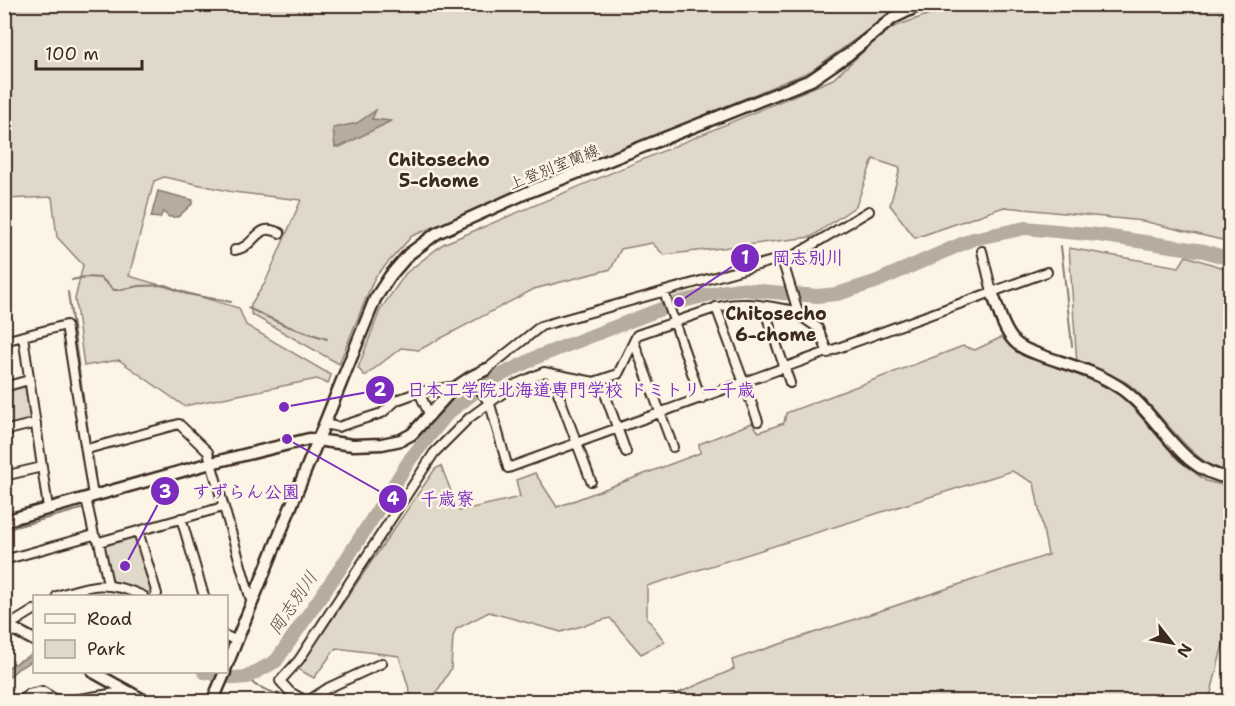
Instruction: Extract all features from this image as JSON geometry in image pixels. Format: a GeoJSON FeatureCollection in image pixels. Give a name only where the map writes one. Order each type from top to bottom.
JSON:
{"type":"FeatureCollection","features":[{"type":"Feature","properties":{"kind":"main road","name":"上登別室蘭線"},"geometry":{"type":"LineString","coordinates":[[228,662],[375,299],[390,276],[409,254],[437,233],[526,193],[811,80],[849,54],[893,18],[922,4]]}},
{"type":"Feature","properties":{"kind":"main road"},"geometry":{"type":"LineString","coordinates":[[992,292],[1012,340],[1023,349],[1105,378],[1135,400],[1190,462],[1230,478]]}},
{"type":"Feature","properties":{"kind":"main road"},"geometry":{"type":"LineString","coordinates":[[4,521],[211,463],[309,439],[352,445],[400,441],[412,434],[453,389],[474,381],[487,369]]}},
{"type":"Feature","properties":{"kind":"main road"},"geometry":{"type":"LineString","coordinates":[[6,625],[33,639]]}},
{"type":"Feature","properties":{"kind":"main road"},"geometry":{"type":"LineString","coordinates":[[95,673],[147,702]]}},
{"type":"Feature","properties":{"kind":"main road"},"geometry":{"type":"LineString","coordinates":[[214,698],[225,673]]}},
{"type":"Feature","properties":{"kind":"street"},"geometry":{"type":"LineString","coordinates":[[487,369],[541,326],[665,296],[803,252],[869,211]]}},
{"type":"Feature","properties":{"kind":"street"},"geometry":{"type":"LineString","coordinates":[[236,250],[246,246],[264,230],[271,228],[280,233]]}},
{"type":"Feature","properties":{"kind":"street"},"geometry":{"type":"LineString","coordinates":[[981,252],[992,292]]}},
{"type":"Feature","properties":{"kind":"street"},"geometry":{"type":"LineString","coordinates":[[783,259],[796,309],[799,315],[818,328],[828,353]]}},
{"type":"Feature","properties":{"kind":"street"},"geometry":{"type":"LineString","coordinates":[[474,381],[489,402],[508,468],[1047,272]]}},
{"type":"Feature","properties":{"kind":"street"},"geometry":{"type":"LineString","coordinates":[[665,296],[700,399]]}},
{"type":"Feature","properties":{"kind":"street"},"geometry":{"type":"LineString","coordinates":[[382,663],[306,701],[290,692],[280,681],[299,660],[434,453],[469,418],[514,385],[544,372],[594,382],[618,374],[637,336],[716,307],[726,304],[750,303],[796,309]]}},
{"type":"Feature","properties":{"kind":"street"},"geometry":{"type":"LineString","coordinates":[[764,306],[790,383]]}},
{"type":"Feature","properties":{"kind":"street"},"geometry":{"type":"LineString","coordinates":[[716,307],[758,421]]}},
{"type":"Feature","properties":{"kind":"street"},"geometry":{"type":"LineString","coordinates":[[4,341],[66,325],[87,449],[89,497],[108,584]]}},
{"type":"Feature","properties":{"kind":"street"},"geometry":{"type":"LineString","coordinates":[[23,336],[48,508]]}},
{"type":"Feature","properties":{"kind":"street"},"geometry":{"type":"LineString","coordinates":[[633,342],[673,447]]}},
{"type":"Feature","properties":{"kind":"street"},"geometry":{"type":"LineString","coordinates":[[551,374],[591,481]]}},
{"type":"Feature","properties":{"kind":"street"},"geometry":{"type":"LineString","coordinates":[[4,387],[29,380]]}},
{"type":"Feature","properties":{"kind":"street"},"geometry":{"type":"LineString","coordinates":[[600,380],[626,452]]}},
{"type":"Feature","properties":{"kind":"street"},"geometry":{"type":"LineString","coordinates":[[324,424],[338,427],[382,413],[397,400],[418,392],[450,387],[453,389]]}},
{"type":"Feature","properties":{"kind":"street"},"geometry":{"type":"LineString","coordinates":[[418,392],[430,416]]}},
{"type":"Feature","properties":{"kind":"street"},"geometry":{"type":"LineString","coordinates":[[4,431],[36,423]]}},
{"type":"Feature","properties":{"kind":"street"},"geometry":{"type":"LineString","coordinates":[[87,449],[179,424],[208,452],[222,507],[252,604]]}},
{"type":"Feature","properties":{"kind":"street"},"geometry":{"type":"LineString","coordinates":[[4,476],[42,467]]}},
{"type":"Feature","properties":{"kind":"street"},"geometry":{"type":"LineString","coordinates":[[4,560],[97,538],[138,531],[222,507]]}},
{"type":"Feature","properties":{"kind":"street"},"geometry":{"type":"LineString","coordinates":[[181,518],[203,595]]}},
{"type":"Feature","properties":{"kind":"street"},"geometry":{"type":"LineString","coordinates":[[138,531],[156,595]]}},
{"type":"Feature","properties":{"kind":"street"},"geometry":{"type":"LineString","coordinates":[[64,595],[96,585],[108,584],[138,595]]}},
{"type":"Feature","properties":{"kind":"street"},"geometry":{"type":"LineString","coordinates":[[6,625],[33,611]]}},
{"type":"Feature","properties":{"kind":"street"},"geometry":{"type":"LineString","coordinates":[[228,637],[237,641]]}},
{"type":"Feature","properties":{"kind":"street"},"geometry":{"type":"LineString","coordinates":[[19,702],[29,694],[42,691],[55,699],[67,701],[128,691]]}},
{"type":"Feature","properties":{"kind":"green space"},"geometry":{"type":"Polygon","coordinates":[[[966,4],[1230,5],[1230,242],[1143,221],[1004,207],[915,238],[890,205],[900,168],[873,159],[856,206],[811,237],[664,255],[652,243],[621,249],[611,269],[534,289],[419,350],[401,348],[365,376],[358,368],[380,310],[406,273],[443,244],[833,79],[888,29],[949,7],[966,4]]]}},
{"type":"Feature","properties":{"kind":"green space"},"geometry":{"type":"Polygon","coordinates":[[[5,5],[903,5],[811,71],[412,236],[375,277],[339,364],[251,314],[251,304],[265,283],[301,200],[233,192],[164,177],[154,181],[129,276],[239,308],[246,325],[331,375],[328,384],[317,379],[184,406],[119,360],[84,366],[75,299],[83,265],[57,237],[52,197],[5,199],[5,5]]]}},
{"type":"Feature","properties":{"kind":"green space"},"geometry":{"type":"Polygon","coordinates":[[[1069,248],[1179,267],[1186,256],[1230,270],[1230,471],[1217,469],[1191,450],[1130,385],[1112,376],[1077,365],[1069,248]]]}},
{"type":"Feature","properties":{"kind":"green space"},"geometry":{"type":"Polygon","coordinates":[[[1002,337],[1022,353],[1098,383],[1119,395],[1178,460],[1206,481],[1230,487],[1230,616],[1209,701],[660,701],[734,669],[732,660],[1048,555],[1034,483],[1012,471],[647,586],[647,618],[665,642],[641,654],[610,618],[561,632],[489,612],[456,629],[453,637],[451,669],[431,701],[410,701],[412,699],[399,656],[336,648],[314,678],[298,669],[435,469],[441,466],[459,511],[520,497],[516,480],[535,473],[557,507],[700,453],[699,444],[752,423],[759,432],[784,423],[786,413],[963,346],[975,350],[1002,337]]]}},
{"type":"Feature","properties":{"kind":"green space"},"geometry":{"type":"Polygon","coordinates":[[[22,386],[28,389],[31,416],[29,420],[5,426],[5,390],[22,386]]]}},
{"type":"Feature","properties":{"kind":"green space"},"geometry":{"type":"Polygon","coordinates":[[[131,536],[136,539],[151,591],[145,594],[111,580],[103,551],[107,543],[131,536]]]}},
{"type":"Feature","properties":{"kind":"shaded area"},"geometry":{"type":"Polygon","coordinates":[[[376,110],[372,119],[391,121],[340,147],[335,147],[333,128],[357,123],[376,110]]]}},
{"type":"Feature","properties":{"kind":"shaded area"},"geometry":{"type":"Polygon","coordinates":[[[158,191],[193,200],[192,204],[178,217],[169,217],[163,212],[160,218],[151,217],[158,191]]]}},
{"type":"Feature","properties":{"kind":"shaded area"},"geometry":{"type":"Polygon","coordinates":[[[33,654],[33,661],[19,668],[5,680],[5,669],[33,654]]]}},
{"type":"Feature","properties":{"kind":"waterway","name":"岡志別川"},"geometry":{"type":"LineString","coordinates":[[209,673],[235,678],[247,677],[276,661],[342,566],[411,458],[448,413],[491,380],[537,357],[679,302],[739,289],[817,296],[837,294],[875,282],[973,239],[1025,228],[1098,235],[1204,251],[1230,259]]}},
{"type":"Feature","properties":{"kind":"waterway"},"geometry":{"type":"LineString","coordinates":[[1061,246],[1072,346]]}},
{"type":"Feature","properties":{"kind":"waterway"},"geometry":{"type":"LineString","coordinates":[[72,280],[85,277],[101,278],[114,290],[165,285],[187,294],[231,302]]}},
{"type":"Feature","properties":{"kind":"waterway"},"geometry":{"type":"LineString","coordinates":[[68,292],[89,439]]}},
{"type":"Feature","properties":{"kind":"waterway"},"geometry":{"type":"LineString","coordinates":[[248,308],[287,326],[327,339]]}},
{"type":"Feature","properties":{"kind":"waterway"},"geometry":{"type":"LineString","coordinates":[[93,457],[96,487]]}},
{"type":"Feature","properties":{"kind":"waterway"},"geometry":{"type":"LineString","coordinates":[[4,530],[81,509]]}},
{"type":"Feature","properties":{"kind":"waterway"},"geometry":{"type":"LineString","coordinates":[[247,677],[255,685],[295,702]]}},
{"type":"Feature","properties":{"kind":"place","name":"岡志別川"},"geometry":{"type":"Point","coordinates":[679,302]}},
{"type":"Feature","properties":{"kind":"place","name":"日本工学院北海道専門学校 ドミトリー千歳"},"geometry":{"type":"Point","coordinates":[284,407]}},
{"type":"Feature","properties":{"kind":"place","name":"千歳寮"},"geometry":{"type":"Point","coordinates":[287,439]}},
{"type":"Feature","properties":{"kind":"place","name":"すずらん公園"},"geometry":{"type":"Point","coordinates":[125,566]}},
{"type":"Feature","properties":{"kind":"district","name":"Chitosecho 5-chome"},"geometry":{"type":"Point","coordinates":[439,170]}},
{"type":"Feature","properties":{"kind":"district","name":"Chitosecho 6-chome"},"geometry":{"type":"Point","coordinates":[776,324]}}]}
